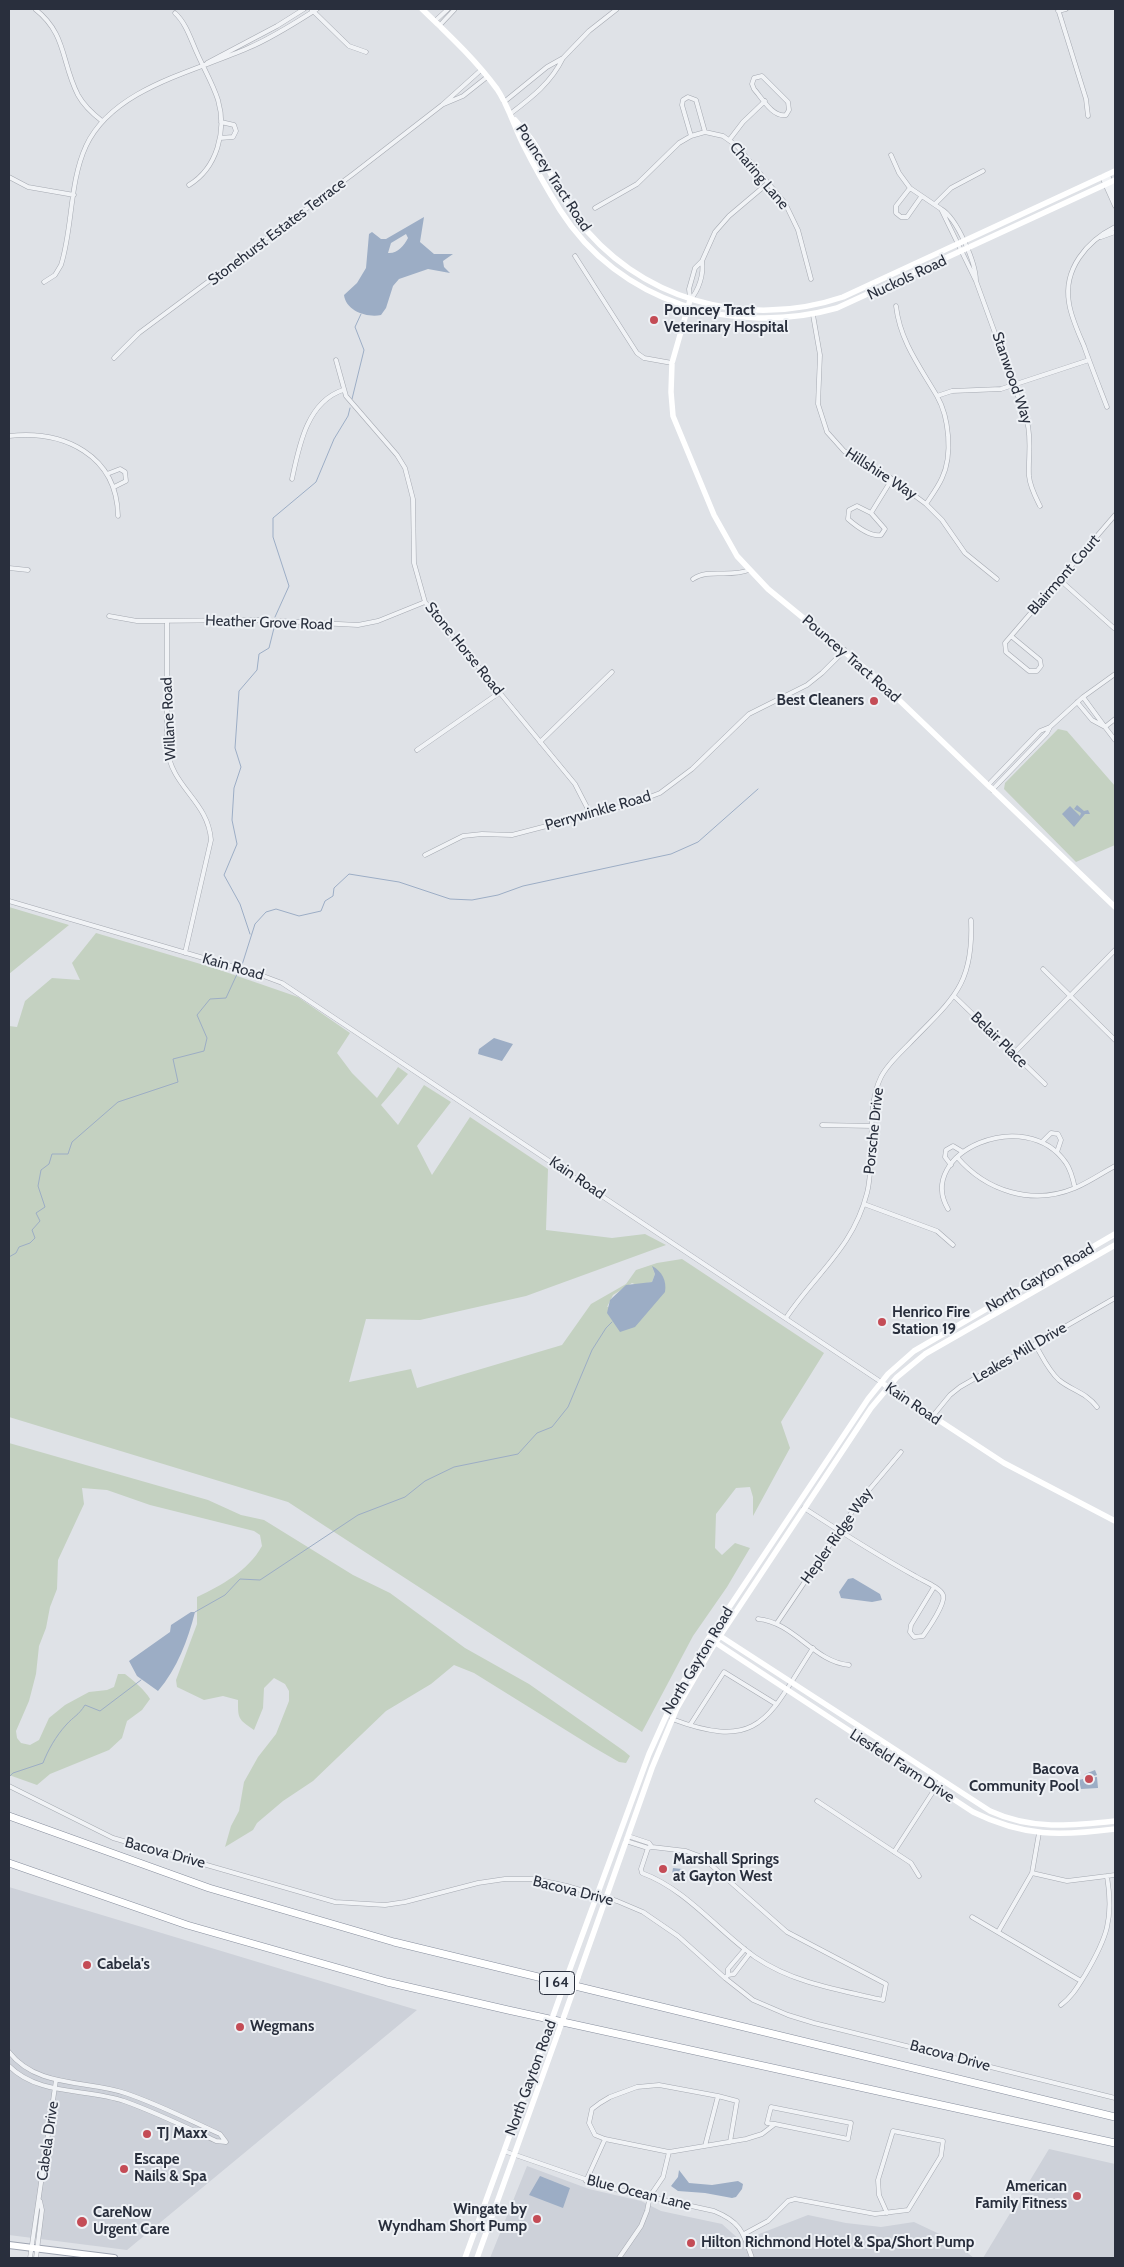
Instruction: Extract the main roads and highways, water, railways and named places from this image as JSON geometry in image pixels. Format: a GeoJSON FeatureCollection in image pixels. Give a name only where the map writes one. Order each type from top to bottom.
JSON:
{"type":"FeatureCollection","features":[{"type":"Feature","properties":{"kind":"highway","name":"I 64"},"geometry":{"type":"LineString","coordinates":[[9,1816],[171,1876],[297,1915],[394,1942],[1115,2117]]}},
{"type":"Feature","properties":{"kind":"highway","name":"I 64"},"geometry":{"type":"LineString","coordinates":[[9,1863],[187,1925],[386,1982],[1115,2143]]}},
{"type":"Feature","properties":{"kind":"main road","name":"Pouncey Tract Road"},"geometry":{"type":"LineString","coordinates":[[422,9],[487,77],[504,102],[552,195],[581,237],[603,260],[628,279],[662,298],[687,307]]}},
{"type":"Feature","properties":{"kind":"main road","name":"Pouncey Tract Road"},"geometry":{"type":"LineString","coordinates":[[510,114],[532,140],[570,209],[595,240],[632,272],[690,300],[672,362],[670,392],[675,424],[719,526],[737,556],[748,570],[768,589],[844,650],[1115,907]]}},
{"type":"Feature","properties":{"kind":"main road","name":"Nuckols Road"},"geometry":{"type":"LineString","coordinates":[[690,300],[750,311],[781,311],[813,306],[855,293],[1115,171]]}},
{"type":"Feature","properties":{"kind":"main road","name":"Nuckols Road"},"geometry":{"type":"LineString","coordinates":[[687,307],[720,316],[756,320],[813,315],[852,303],[1110,183]]}},
{"type":"Feature","properties":{"kind":"main road","name":"North Gayton Road"},"geometry":{"type":"LineString","coordinates":[[465,2258],[661,1724],[684,1679],[713,1631],[858,1412],[881,1382],[901,1361],[928,1342],[1115,1234]]}},
{"type":"Feature","properties":{"kind":"main road","name":"North Gayton Road"},"geometry":{"type":"LineString","coordinates":[[477,2258],[627,1838],[672,1719],[693,1679],[720,1636],[871,1408],[907,1368],[932,1349],[1115,1245]]}},
{"type":"Feature","properties":{"kind":"main road","name":"Kain Road"},"geometry":{"type":"LineString","coordinates":[[881,1382],[1016,1471],[1115,1520]]}},
{"type":"Feature","properties":{"kind":"main road","name":"Liesfeld Farm Drive"},"geometry":{"type":"LineString","coordinates":[[713,1631],[940,1781],[990,1811],[1023,1822],[1060,1826],[1115,1821]]}},
{"type":"Feature","properties":{"kind":"main road","name":"Liesfeld Farm Drive"},"geometry":{"type":"LineString","coordinates":[[709,1638],[973,1812],[992,1821],[1011,1828],[1039,1833],[1076,1834],[1115,1829]]}},
{"type":"Feature","properties":{"kind":"main road"},"geometry":{"type":"LineString","coordinates":[[9,2245],[114,2258]]}},
{"type":"Feature","properties":{"kind":"water"},"geometry":{"type":"Polygon","coordinates":[[[424,217],[420,242],[434,254],[453,254],[443,261],[444,267],[450,273],[428,269],[399,279],[393,286],[386,308],[381,315],[375,316],[358,312],[349,305],[344,295],[357,283],[366,268],[369,234],[372,232],[381,239],[386,239],[424,217]],[[406,234],[391,243],[388,253],[400,249],[408,238],[406,234]]]}},
{"type":"Feature","properties":{"kind":"water"},"geometry":{"type":"Polygon","coordinates":[[[1077,805],[1084,811],[1088,810],[1090,814],[1085,814],[1074,827],[1062,814],[1070,806],[1080,816],[1081,813],[1074,809],[1077,805]]]}},
{"type":"Feature","properties":{"kind":"water"},"geometry":{"type":"Polygon","coordinates":[[[494,1038],[513,1044],[502,1061],[478,1054],[479,1049],[494,1038]]]}},
{"type":"Feature","properties":{"kind":"water"},"geometry":{"type":"Polygon","coordinates":[[[652,1266],[663,1277],[665,1292],[635,1327],[620,1332],[607,1313],[610,1300],[626,1285],[652,1282],[655,1274],[652,1266]]]}},
{"type":"Feature","properties":{"kind":"water"},"geometry":{"type":"Polygon","coordinates":[[[853,1578],[880,1594],[882,1600],[872,1602],[841,1598],[839,1592],[848,1579],[853,1578]]]}},
{"type":"Feature","properties":{"kind":"water"},"geometry":{"type":"Polygon","coordinates":[[[191,1612],[195,1612],[181,1654],[171,1673],[158,1691],[137,1676],[129,1661],[170,1632],[171,1625],[191,1612]]]}},
{"type":"Feature","properties":{"kind":"water","name":"Bacova Community Pool"},"geometry":{"type":"Polygon","coordinates":[[[1095,1770],[1097,1775],[1087,1778],[1097,1777],[1098,1788],[1081,1789],[1079,1780],[1083,1779],[1085,1774],[1095,1770]]]}},
{"type":"Feature","properties":{"kind":"water"},"geometry":{"type":"Polygon","coordinates":[[[673,1868],[682,1869],[686,1873],[684,1880],[679,1882],[672,1874],[673,1868]]]}},
{"type":"Feature","properties":{"kind":"water"},"geometry":{"type":"Polygon","coordinates":[[[679,2170],[689,2183],[712,2185],[738,2181],[743,2184],[742,2189],[736,2197],[732,2198],[678,2191],[671,2186],[678,2177],[679,2170]]]}},
{"type":"Feature","properties":{"kind":"water"},"geometry":{"type":"Polygon","coordinates":[[[540,2176],[570,2188],[563,2208],[529,2195],[540,2176]]]}},
{"type":"Feature","properties":{"kind":"waterway"},"geometry":{"type":"LineString","coordinates":[[352,399],[364,350],[355,327],[361,314]]}},
{"type":"Feature","properties":{"kind":"waterway"},"geometry":{"type":"LineString","coordinates":[[275,617],[289,586],[273,537],[273,518],[316,482],[334,439],[348,416],[350,408]]}},
{"type":"Feature","properties":{"kind":"waterway"},"geometry":{"type":"LineString","coordinates":[[250,934],[240,904],[224,875],[237,844],[232,820],[234,788],[241,767],[235,748],[239,691],[257,670],[259,654],[269,648],[275,624]]}},
{"type":"Feature","properties":{"kind":"waterway"},"geometry":{"type":"LineString","coordinates":[[242,965],[255,924],[266,912],[276,909],[299,916],[321,911],[325,901],[333,896],[334,888],[349,874],[399,882],[450,899],[472,900],[498,895],[523,886],[671,854],[698,842],[758,789]]}},
{"type":"Feature","properties":{"kind":"waterway"},"geometry":{"type":"LineString","coordinates":[[9,1257],[16,1253],[19,1247],[30,1243],[35,1238],[32,1230],[40,1221],[36,1213],[45,1207],[38,1186],[41,1170],[49,1164],[52,1154],[68,1154],[72,1142],[118,1102],[178,1082],[173,1059],[204,1051],[207,1038],[197,1015],[210,999],[226,998],[238,972]]}},
{"type":"Feature","properties":{"kind":"waterway"},"geometry":{"type":"LineString","coordinates":[[195,1612],[225,1595],[240,1579],[260,1580],[358,1515],[405,1497],[425,1481],[454,1467],[518,1454],[537,1433],[552,1427],[568,1407],[592,1350],[612,1322]]}},
{"type":"Feature","properties":{"kind":"waterway"},"geometry":{"type":"LineString","coordinates":[[9,1777],[13,1773],[43,1763],[59,1734],[85,1705],[100,1711],[141,1680]]}},
{"type":"Feature","properties":{"kind":"place","name":"Pouncey Tract Veterinary Hospital"},"geometry":{"type":"Point","coordinates":[654,320]}},
{"type":"Feature","properties":{"kind":"place","name":"Best Cleaners"},"geometry":{"type":"Point","coordinates":[874,701]}},
{"type":"Feature","properties":{"kind":"place","name":"Henrico Fire Station 19"},"geometry":{"type":"Point","coordinates":[882,1322]}},
{"type":"Feature","properties":{"kind":"place","name":"Bacova Community Pool"},"geometry":{"type":"Point","coordinates":[1089,1779]}},
{"type":"Feature","properties":{"kind":"place","name":"Marshall Springs at Gayton West"},"geometry":{"type":"Point","coordinates":[663,1869]}},
{"type":"Feature","properties":{"kind":"place","name":"Cabela's"},"geometry":{"type":"Point","coordinates":[87,1965]}},
{"type":"Feature","properties":{"kind":"place","name":"Wegmans"},"geometry":{"type":"Point","coordinates":[240,2027]}},
{"type":"Feature","properties":{"kind":"place","name":"TJ Maxx"},"geometry":{"type":"Point","coordinates":[147,2134]}},
{"type":"Feature","properties":{"kind":"place","name":"Escape Nails & Spa"},"geometry":{"type":"Point","coordinates":[124,2169]}},
{"type":"Feature","properties":{"kind":"place","name":"American Family Fitness"},"geometry":{"type":"Point","coordinates":[1077,2196]}},
{"type":"Feature","properties":{"kind":"place","name":"Wingate by Wyndham Short Pump"},"geometry":{"type":"Point","coordinates":[537,2219]}},
{"type":"Feature","properties":{"kind":"place","name":"CareNow Urgent Care"},"geometry":{"type":"Point","coordinates":[82,2222]}},
{"type":"Feature","properties":{"kind":"place","name":"Hilton Richmond Hotel & Spa/Short Pump"},"geometry":{"type":"Point","coordinates":[691,2243]}}]}
